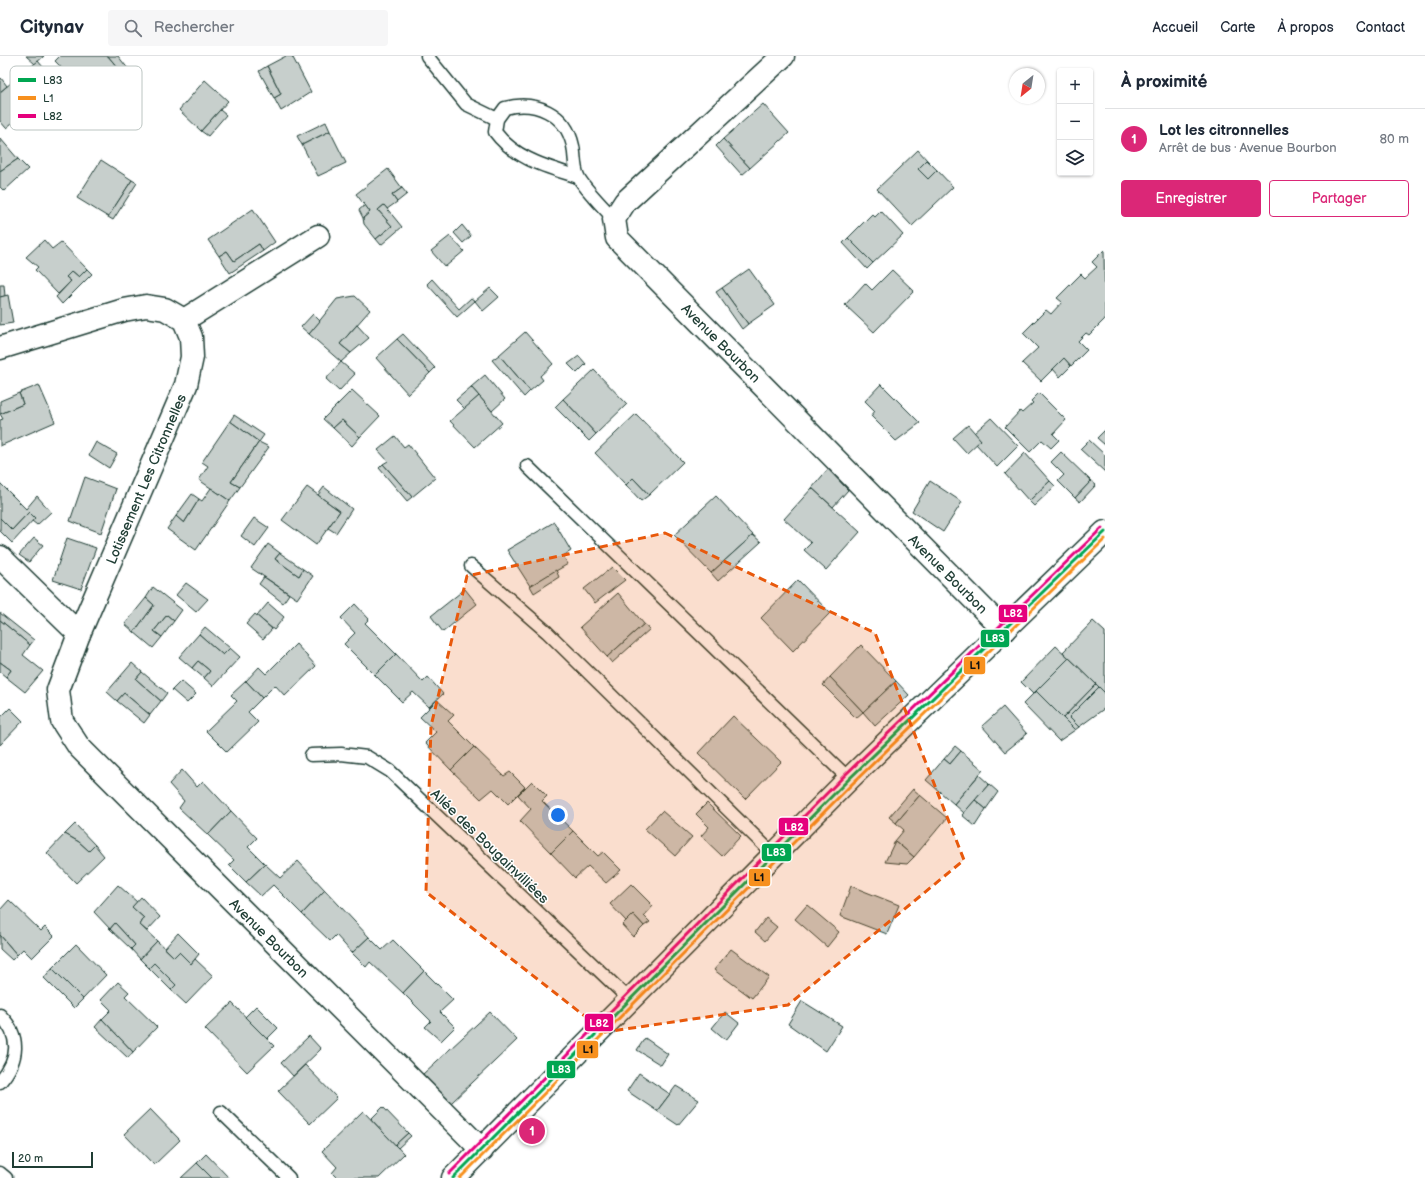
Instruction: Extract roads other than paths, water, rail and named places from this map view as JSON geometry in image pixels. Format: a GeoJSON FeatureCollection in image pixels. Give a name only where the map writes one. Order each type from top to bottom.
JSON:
{"type":"FeatureCollection","features":[{"type":"Feature","properties":{"kind":"street"},"geometry":{"type":"LineString","coordinates":[[614,219],[625,202],[783,56]]}},
{"type":"Feature","properties":{"kind":"street","name":"Avenue Bourbon"},"geometry":{"type":"LineString","coordinates":[[614,219],[616,238],[1004,630]]}},
{"type":"Feature","properties":{"kind":"street"},"geometry":{"type":"LineString","coordinates":[[0,348],[124,310],[146,306],[165,309],[184,320],[318,236]]}},
{"type":"Feature","properties":{"kind":"street","name":"Lotissement Les Citronnelles"},"geometry":{"type":"LineString","coordinates":[[62,721],[58,690],[79,634],[186,385],[192,357],[191,337],[184,320]]}},
{"type":"Feature","properties":{"kind":"street"},"geometry":{"type":"LineString","coordinates":[[453,1178],[849,779],[1105,532]]}},
{"type":"Feature","properties":{"kind":"street"},"geometry":{"type":"LineString","coordinates":[[0,557],[79,634]]}},
{"type":"Feature","properties":{"kind":"street","name":"Avenue Bourbon"},"geometry":{"type":"LineString","coordinates":[[62,721],[79,747],[482,1150]]}},
{"type":"Feature","properties":{"kind":"lane"},"geometry":{"type":"LineString","coordinates":[[427,56],[466,104],[497,119]]}},
{"type":"Feature","properties":{"kind":"lane"},"geometry":{"type":"LineString","coordinates":[[578,177],[573,144],[559,118],[540,108],[519,104],[504,108],[497,119],[495,132],[508,145],[530,161],[578,177],[614,219]]}},
{"type":"Feature","properties":{"kind":"lane"},"geometry":{"type":"LineString","coordinates":[[527,466],[849,779]]}},
{"type":"Feature","properties":{"kind":"lane"},"geometry":{"type":"LineString","coordinates":[[471,566],[547,632],[774,855]]}},
{"type":"Feature","properties":{"kind":"lane","name":"Allée des Bougainvilliées"},"geometry":{"type":"LineString","coordinates":[[311,755],[341,754],[367,757],[390,771],[630,1000]]}},
{"type":"Feature","properties":{"kind":"lane"},"geometry":{"type":"LineString","coordinates":[[0,1015],[8,1022],[14,1035],[15,1049],[13,1062],[0,1082]]}},
{"type":"Feature","properties":{"kind":"lane"},"geometry":{"type":"LineString","coordinates":[[221,1112],[289,1178]]}},
{"type":"Feature","properties":{"kind":"lane"},"geometry":{"type":"LineString","coordinates":[[0,1173],[6,1178]]}},
{"type":"Feature","properties":{"kind":"place","name":"Lot les citronnelles"},"geometry":{"type":"Point","coordinates":[532,1131]}}]}
